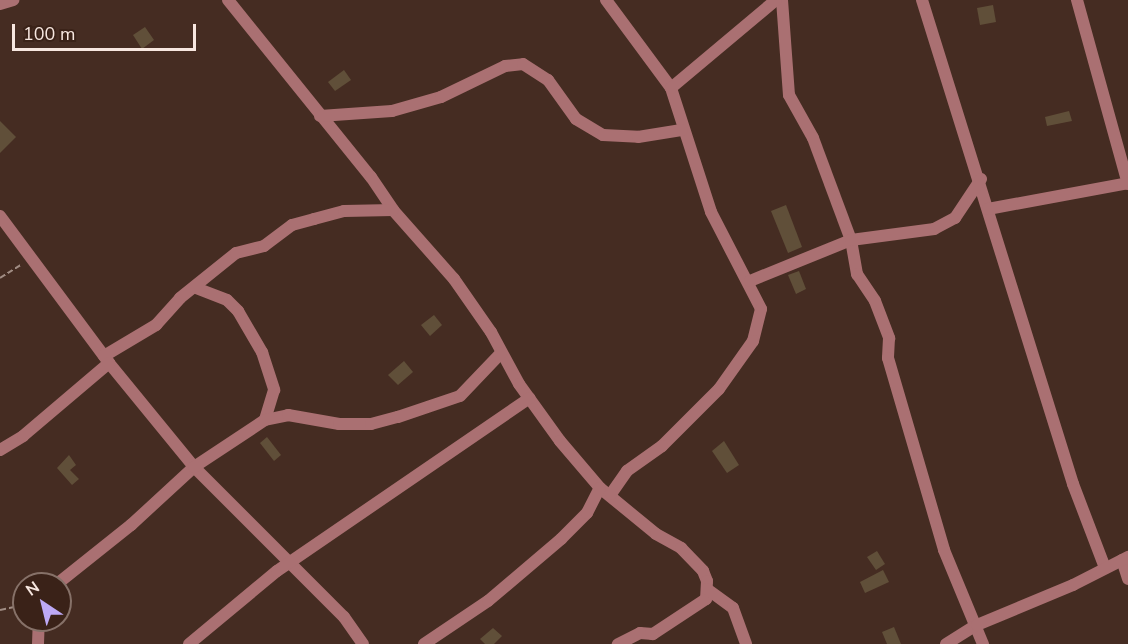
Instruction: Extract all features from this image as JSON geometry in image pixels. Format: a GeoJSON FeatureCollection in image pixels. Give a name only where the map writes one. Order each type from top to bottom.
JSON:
{"type":"FeatureCollection","features":[{"type":"Feature","properties":{"kind":"street"},"geometry":{"type":"LineString","coordinates":[[0,4],[13,0]]}},
{"type":"Feature","properties":{"kind":"street"},"geometry":{"type":"LineString","coordinates":[[228,0],[393,210],[454,279],[491,332],[501,353],[560,441],[605,490],[656,534],[694,558],[703,571],[707,589],[706,599],[653,634],[626,637],[618,644]]}},
{"type":"Feature","properties":{"kind":"street"},"geometry":{"type":"LineString","coordinates":[[424,644],[488,601],[561,539],[587,513],[605,490],[662,446],[719,389],[753,341],[761,309],[750,281],[711,212],[694,153],[681,130],[670,88],[606,0]]}},
{"type":"Feature","properties":{"kind":"street"},"geometry":{"type":"LineString","coordinates":[[670,88],[776,0]]}},
{"type":"Feature","properties":{"kind":"street"},"geometry":{"type":"LineString","coordinates":[[782,0],[789,95],[813,138],[851,240],[857,274],[875,301],[889,339],[888,358],[944,550],[983,644]]}},
{"type":"Feature","properties":{"kind":"street"},"geometry":{"type":"LineString","coordinates":[[922,0],[981,178],[988,209],[1069,473],[1105,568]]}},
{"type":"Feature","properties":{"kind":"street"},"geometry":{"type":"LineString","coordinates":[[988,209],[1128,183],[1077,0]]}},
{"type":"Feature","properties":{"kind":"street"},"geometry":{"type":"LineString","coordinates":[[320,116],[392,111],[441,97],[505,66],[523,64],[548,80],[576,119],[603,135],[638,137],[681,130]]}},
{"type":"Feature","properties":{"kind":"street"},"geometry":{"type":"LineString","coordinates":[[750,281],[851,240],[934,229],[955,218],[981,178]]}},
{"type":"Feature","properties":{"kind":"street"},"geometry":{"type":"LineString","coordinates":[[0,450],[23,436],[107,360],[156,325],[180,298],[196,288],[236,254],[264,246],[292,225],[344,211],[393,210]]}},
{"type":"Feature","properties":{"kind":"street"},"geometry":{"type":"LineString","coordinates":[[0,216],[107,360],[194,467],[288,565],[344,617],[363,644]]}},
{"type":"Feature","properties":{"kind":"street"},"geometry":{"type":"LineString","coordinates":[[196,288],[227,300],[238,311],[262,352],[274,390],[265,420]]}},
{"type":"Feature","properties":{"kind":"street"},"geometry":{"type":"LineString","coordinates":[[72,572],[131,525],[194,467],[265,420],[288,415],[350,424],[398,417],[460,396],[501,353]]}},
{"type":"Feature","properties":{"kind":"street"},"geometry":{"type":"LineString","coordinates":[[189,644],[288,565],[530,398]]}},
{"type":"Feature","properties":{"kind":"street"},"geometry":{"type":"LineString","coordinates":[[946,644],[977,625],[1125,558],[1128,579]]}},
{"type":"Feature","properties":{"kind":"street"},"geometry":{"type":"LineString","coordinates":[[707,589],[734,608],[746,644]]}},
{"type":"Feature","properties":{"kind":"path"},"geometry":{"type":"LineString","coordinates":[[0,278],[32,257]]}},
{"type":"Feature","properties":{"kind":"building"},"geometry":{"type":"Polygon","coordinates":[[[993,5],[996,22],[980,25],[977,8],[993,5]]]}},
{"type":"Feature","properties":{"kind":"building"},"geometry":{"type":"Polygon","coordinates":[[[145,27],[154,40],[142,49],[133,35],[145,27]]]}},
{"type":"Feature","properties":{"kind":"building"},"geometry":{"type":"Polygon","coordinates":[[[344,70],[351,80],[335,91],[328,82],[344,70]]]}},
{"type":"Feature","properties":{"kind":"building"},"geometry":{"type":"Polygon","coordinates":[[[1069,111],[1072,121],[1047,126],[1045,117],[1069,111]]]}},
{"type":"Feature","properties":{"kind":"building"},"geometry":{"type":"Polygon","coordinates":[[[0,121],[16,137],[0,153],[0,121]]]}},
{"type":"Feature","properties":{"kind":"building"},"geometry":{"type":"Polygon","coordinates":[[[786,205],[802,247],[788,253],[771,211],[786,205]]]}},
{"type":"Feature","properties":{"kind":"building"},"geometry":{"type":"Polygon","coordinates":[[[799,271],[806,289],[796,294],[788,275],[799,271]]]}},
{"type":"Feature","properties":{"kind":"building"},"geometry":{"type":"Polygon","coordinates":[[[434,315],[442,325],[430,336],[421,325],[434,315]]]}},
{"type":"Feature","properties":{"kind":"building"},"geometry":{"type":"Polygon","coordinates":[[[404,361],[413,372],[398,385],[388,375],[404,361]]]}},
{"type":"Feature","properties":{"kind":"building"},"geometry":{"type":"Polygon","coordinates":[[[267,437],[281,455],[274,461],[260,443],[267,437]]]}},
{"type":"Feature","properties":{"kind":"building"},"geometry":{"type":"Polygon","coordinates":[[[724,441],[739,465],[727,473],[712,451],[724,441]]]}},
{"type":"Feature","properties":{"kind":"building"},"geometry":{"type":"Polygon","coordinates":[[[69,455],[76,465],[70,470],[79,479],[72,485],[57,468],[69,455]]]}},
{"type":"Feature","properties":{"kind":"building"},"geometry":{"type":"Polygon","coordinates":[[[877,551],[885,564],[876,570],[867,557],[877,551]]]}},
{"type":"Feature","properties":{"kind":"building"},"geometry":{"type":"Polygon","coordinates":[[[883,570],[889,582],[865,593],[860,582],[883,570]]]}},
{"type":"Feature","properties":{"kind":"building"},"geometry":{"type":"Polygon","coordinates":[[[894,627],[901,644],[887,644],[882,632],[894,627]]]}},
{"type":"Feature","properties":{"kind":"building"},"geometry":{"type":"Polygon","coordinates":[[[493,628],[502,636],[494,644],[485,644],[480,639],[493,628]]]}}]}
